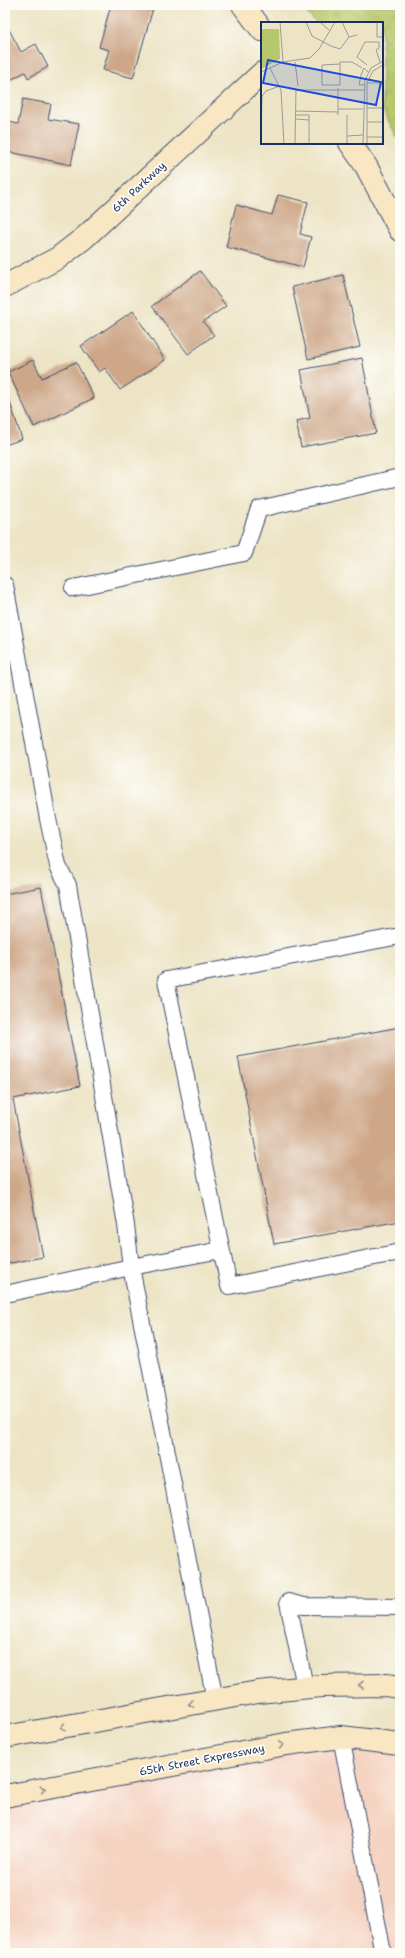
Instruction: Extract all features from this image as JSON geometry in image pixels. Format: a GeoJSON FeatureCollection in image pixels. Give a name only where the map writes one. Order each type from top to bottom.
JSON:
{"type":"FeatureCollection","features":[{"type":"Feature","properties":{"kind":"main road"},"geometry":{"type":"LineString","coordinates":[[243,5],[261,29]]}},
{"type":"Feature","properties":{"kind":"main road","name":"6th Parkway"},"geometry":{"type":"LineString","coordinates":[[5,286],[58,258],[84,238],[261,74]]}},
{"type":"Feature","properties":{"kind":"main road"},"geometry":{"type":"LineString","coordinates":[[351,144],[366,166],[400,230]]}},
{"type":"Feature","properties":{"kind":"main road"},"geometry":{"type":"LineString","coordinates":[[5,1737],[258,1692],[305,1687],[386,1685],[400,1687]]}},
{"type":"Feature","properties":{"kind":"main road","name":"65th Street Expressway"},"geometry":{"type":"LineString","coordinates":[[5,1796],[286,1744],[341,1737],[400,1744]]}},
{"type":"Feature","properties":{"kind":"lane"},"geometry":{"type":"LineString","coordinates":[[73,588],[244,553],[259,509],[400,477]]}},
{"type":"Feature","properties":{"kind":"lane"},"geometry":{"type":"LineString","coordinates":[[5,585],[49,825],[58,866],[68,885],[126,1225],[131,1267],[215,1700]]}},
{"type":"Feature","properties":{"kind":"lane"},"geometry":{"type":"LineString","coordinates":[[400,936],[166,980],[220,1250],[229,1286],[400,1252]]}},
{"type":"Feature","properties":{"kind":"lane"},"geometry":{"type":"LineString","coordinates":[[5,1294],[220,1250]]}},
{"type":"Feature","properties":{"kind":"lane"},"geometry":{"type":"LineString","coordinates":[[305,1687],[288,1602],[304,1606],[400,1606]]}},
{"type":"Feature","properties":{"kind":"lane"},"geometry":{"type":"LineString","coordinates":[[341,1737],[383,1953]]}},
{"type":"Feature","properties":{"kind":"shaded area"},"geometry":{"type":"Polygon","coordinates":[[[286,1744],[400,1747],[400,1953],[5,1953],[5,1796],[286,1744]]]}},
{"type":"Feature","properties":{"kind":"green space"},"geometry":{"type":"Polygon","coordinates":[[[299,5],[400,5],[400,142],[383,111],[383,22],[315,22],[299,5]]]}},
{"type":"Feature","properties":{"kind":"building"},"geometry":{"type":"Polygon","coordinates":[[[111,5],[154,5],[133,78],[103,70],[109,50],[99,47],[111,5]]]}},
{"type":"Feature","properties":{"kind":"building"},"geometry":{"type":"Polygon","coordinates":[[[5,22],[21,52],[36,44],[48,67],[28,78],[25,72],[5,83],[5,22]]]}},
{"type":"Feature","properties":{"kind":"building"},"geometry":{"type":"Polygon","coordinates":[[[23,99],[51,104],[48,119],[79,124],[71,165],[5,151],[5,121],[18,124],[23,99]]]}},
{"type":"Feature","properties":{"kind":"building"},"geometry":{"type":"Polygon","coordinates":[[[278,195],[308,202],[300,234],[311,237],[303,267],[226,247],[236,205],[272,215],[278,195]]]}},
{"type":"Feature","properties":{"kind":"building"},"geometry":{"type":"Polygon","coordinates":[[[200,271],[226,306],[203,322],[214,335],[188,354],[152,306],[200,271]]]}},
{"type":"Feature","properties":{"kind":"building"},"geometry":{"type":"Polygon","coordinates":[[[343,275],[360,347],[308,359],[292,287],[343,275]]]}},
{"type":"Feature","properties":{"kind":"building"},"geometry":{"type":"Polygon","coordinates":[[[133,311],[165,360],[120,390],[105,368],[99,372],[81,346],[133,311]]]}},
{"type":"Feature","properties":{"kind":"building"},"geometry":{"type":"Polygon","coordinates":[[[362,358],[376,433],[301,447],[296,421],[310,418],[301,370],[362,358]]]}},
{"type":"Feature","properties":{"kind":"building"},"geometry":{"type":"Polygon","coordinates":[[[33,360],[42,378],[76,362],[94,398],[34,427],[8,372],[33,360]]]}},
{"type":"Feature","properties":{"kind":"building"},"geometry":{"type":"Polygon","coordinates":[[[5,387],[22,439],[5,445],[5,387]]]}},
{"type":"Feature","properties":{"kind":"building"},"geometry":{"type":"Polygon","coordinates":[[[41,887],[80,1086],[13,1099],[43,1257],[5,1264],[5,894],[41,887]]]}},
{"type":"Feature","properties":{"kind":"building"},"geometry":{"type":"Polygon","coordinates":[[[400,1027],[400,1221],[274,1244],[238,1057],[400,1027]]]}}]}
